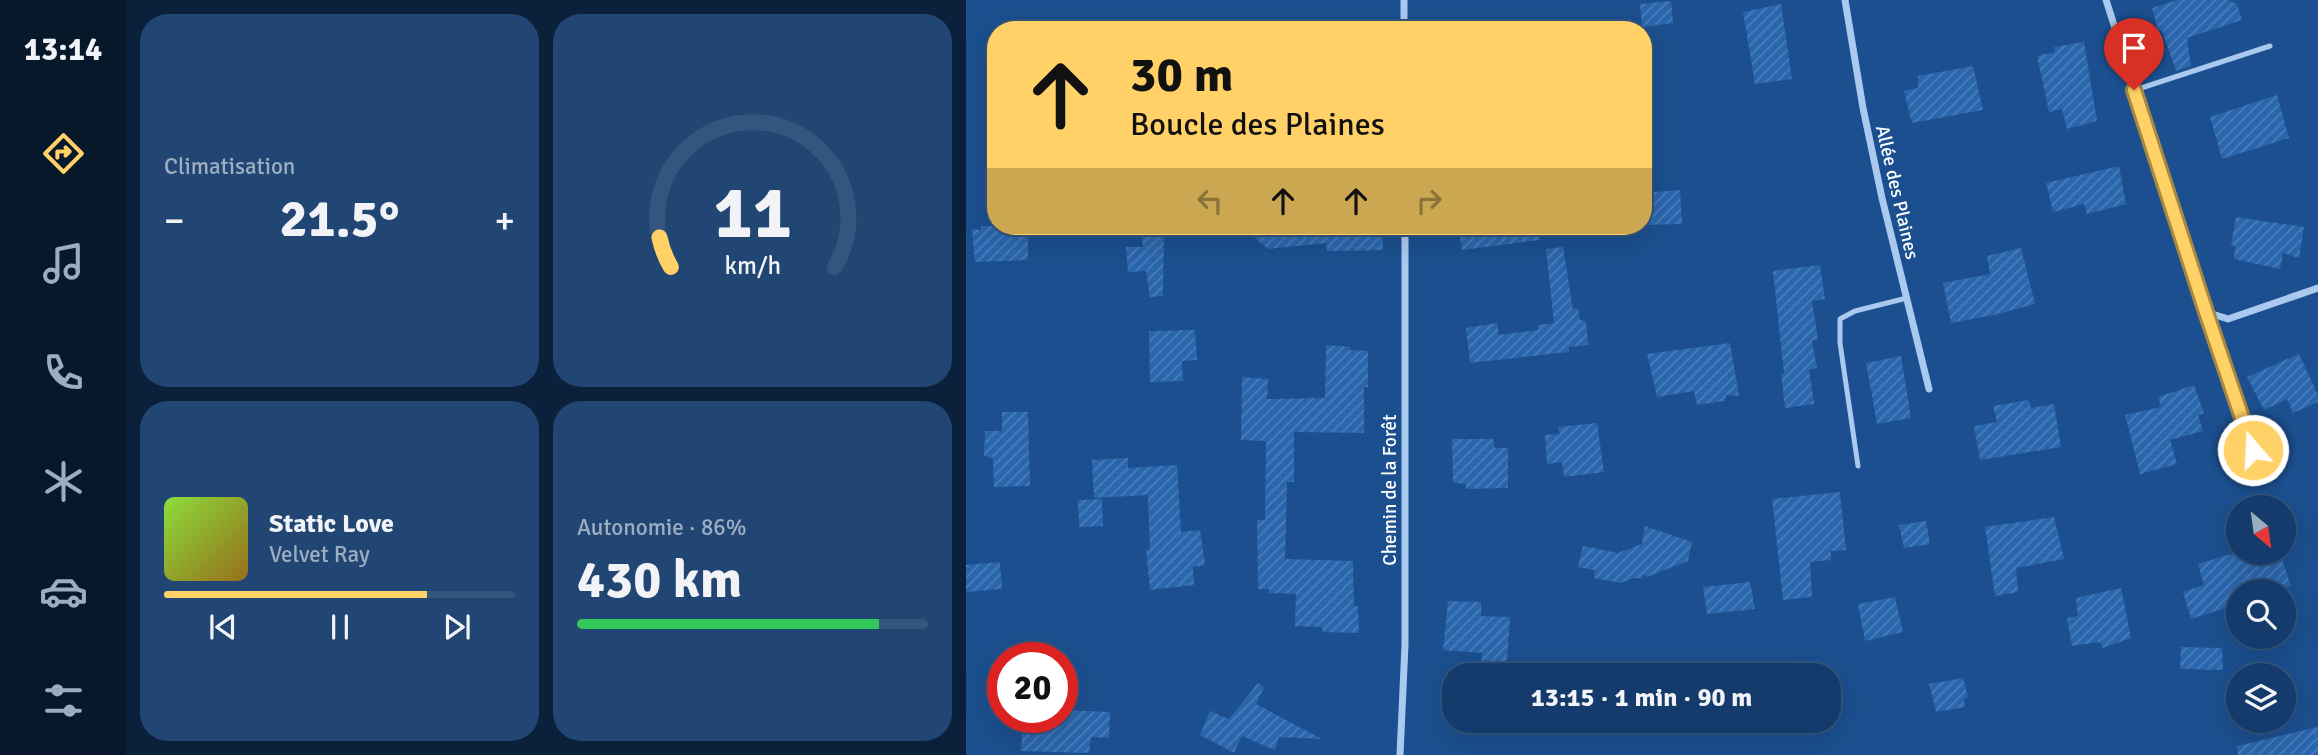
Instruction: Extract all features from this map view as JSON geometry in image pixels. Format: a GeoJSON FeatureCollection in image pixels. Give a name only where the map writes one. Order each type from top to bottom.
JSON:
{"type":"FeatureCollection","features":[{"type":"Feature","properties":{"kind":"street"},"geometry":{"type":"LineString","coordinates":[[1404,0],[1404,21]]}},
{"type":"Feature","properties":{"kind":"street","name":"Allée des Plaines"},"geometry":{"type":"LineString","coordinates":[[1845,0],[1865,121],[1929,389]]}},
{"type":"Feature","properties":{"kind":"street"},"geometry":{"type":"LineString","coordinates":[[2106,0],[2206,312],[2228,318],[2318,289]]}},
{"type":"Feature","properties":{"kind":"street","name":"Chemin de la Forêt"},"geometry":{"type":"LineString","coordinates":[[1400,755],[1405,645],[1405,235]]}},
{"type":"Feature","properties":{"kind":"lane"},"geometry":{"type":"LineString","coordinates":[[2134,90],[2270,46]]}},
{"type":"Feature","properties":{"kind":"lane"},"geometry":{"type":"LineString","coordinates":[[1858,466],[1840,343],[1840,319],[1855,311],[1907,299]]}},
{"type":"Feature","properties":{"kind":"lane"},"geometry":{"type":"LineString","coordinates":[[2206,312],[2262,474]]}},
{"type":"Feature","properties":{"kind":"building"},"geometry":{"type":"Polygon","coordinates":[[[2177,0],[2228,0],[2237,4],[2242,20],[2187,38],[2191,66],[2176,71],[2162,31],[2158,30],[2152,8],[2177,0]]]}},
{"type":"Feature","properties":{"kind":"building"},"geometry":{"type":"Polygon","coordinates":[[[1671,1],[1673,23],[1652,26],[1652,21],[1641,21],[1640,4],[1671,1]]]}},
{"type":"Feature","properties":{"kind":"building"},"geometry":{"type":"Polygon","coordinates":[[[1781,4],[1792,79],[1755,84],[1743,12],[1781,4]]]}},
{"type":"Feature","properties":{"kind":"building"},"geometry":{"type":"Polygon","coordinates":[[[2084,42],[2097,121],[2067,129],[2062,109],[2049,112],[2037,56],[2055,52],[2054,47],[2084,42]]]}},
{"type":"Feature","properties":{"kind":"building"},"geometry":{"type":"Polygon","coordinates":[[[1973,66],[1983,110],[1912,123],[1904,91],[1918,88],[1918,76],[1973,66]]]}},
{"type":"Feature","properties":{"kind":"building"},"geometry":{"type":"Polygon","coordinates":[[[2277,95],[2289,138],[2222,159],[2210,117],[2277,95]]]}},
{"type":"Feature","properties":{"kind":"building"},"geometry":{"type":"Polygon","coordinates":[[[2119,166],[2126,204],[2087,214],[2084,204],[2053,212],[2046,183],[2119,166]]]}},
{"type":"Feature","properties":{"kind":"building"},"geometry":{"type":"Polygon","coordinates":[[[1680,190],[1682,224],[1652,225],[1652,192],[1680,190]]]}},
{"type":"Feature","properties":{"kind":"building"},"geometry":{"type":"Polygon","coordinates":[[[2236,217],[2304,227],[2299,258],[2283,253],[2280,269],[2234,259],[2235,246],[2231,245],[2236,217]]]}},
{"type":"Feature","properties":{"kind":"building"},"geometry":{"type":"Polygon","coordinates":[[[981,226],[987,226],[987,235],[1028,235],[1028,260],[975,262],[972,229],[981,230],[981,226]]]}},
{"type":"Feature","properties":{"kind":"building"},"geometry":{"type":"Polygon","coordinates":[[[1142,235],[1164,235],[1163,296],[1150,297],[1146,271],[1128,272],[1126,247],[1143,247],[1142,235]]]}},
{"type":"Feature","properties":{"kind":"building"},"geometry":{"type":"Polygon","coordinates":[[[1252,235],[1382,235],[1383,250],[1327,251],[1326,243],[1268,249],[1252,235]]]}},
{"type":"Feature","properties":{"kind":"building"},"geometry":{"type":"Polygon","coordinates":[[[1460,235],[1540,235],[1540,240],[1462,250],[1460,235]]]}},
{"type":"Feature","properties":{"kind":"building"},"geometry":{"type":"Polygon","coordinates":[[[1563,247],[1573,309],[1578,308],[1580,320],[1586,321],[1588,345],[1569,347],[1569,352],[1470,363],[1466,328],[1497,323],[1499,335],[1538,330],[1538,325],[1554,323],[1546,249],[1563,247]]]}},
{"type":"Feature","properties":{"kind":"building"},"geometry":{"type":"Polygon","coordinates":[[[2021,248],[2035,304],[1951,323],[1943,283],[1990,274],[1987,256],[2021,248]]]}},
{"type":"Feature","properties":{"kind":"building"},"geometry":{"type":"Polygon","coordinates":[[[1820,265],[1825,299],[1812,301],[1818,339],[1812,341],[1817,368],[1809,370],[1814,404],[1785,408],[1773,271],[1820,265]]]}},
{"type":"Feature","properties":{"kind":"building"},"geometry":{"type":"Polygon","coordinates":[[[1195,330],[1197,360],[1182,361],[1183,381],[1150,382],[1149,331],[1195,330]]]}},
{"type":"Feature","properties":{"kind":"building"},"geometry":{"type":"Polygon","coordinates":[[[1730,343],[1739,396],[1726,395],[1725,401],[1697,405],[1694,391],[1657,397],[1647,354],[1730,343]]]}},
{"type":"Feature","properties":{"kind":"building"},"geometry":{"type":"Polygon","coordinates":[[[1326,345],[1368,351],[1368,387],[1364,387],[1364,433],[1294,432],[1294,482],[1287,482],[1285,559],[1353,561],[1354,606],[1358,606],[1359,633],[1323,632],[1322,627],[1295,626],[1296,594],[1269,593],[1269,589],[1258,589],[1257,520],[1265,520],[1266,441],[1241,440],[1242,377],[1268,379],[1267,399],[1325,398],[1326,345]]]}},
{"type":"Feature","properties":{"kind":"building"},"geometry":{"type":"Polygon","coordinates":[[[2299,354],[2318,395],[2318,402],[2293,413],[2287,399],[2264,410],[2247,377],[2299,354]]]}},
{"type":"Feature","properties":{"kind":"building"},"geometry":{"type":"Polygon","coordinates":[[[1901,356],[1911,418],[1877,424],[1866,363],[1901,356]]]}},
{"type":"Feature","properties":{"kind":"building"},"geometry":{"type":"Polygon","coordinates":[[[2194,385],[2204,413],[2198,415],[2203,431],[2170,440],[2177,464],[2140,474],[2125,415],[2161,407],[2158,397],[2194,385]]]}},
{"type":"Feature","properties":{"kind":"building"},"geometry":{"type":"Polygon","coordinates":[[[2029,400],[2031,408],[2054,404],[2061,447],[1980,460],[1974,426],[1997,422],[1993,406],[2029,400]]]}},
{"type":"Feature","properties":{"kind":"building"},"geometry":{"type":"Polygon","coordinates":[[[1002,412],[1028,412],[1030,486],[994,487],[993,458],[984,456],[985,431],[1002,431],[1002,412]]]}},
{"type":"Feature","properties":{"kind":"building"},"geometry":{"type":"Polygon","coordinates":[[[1597,423],[1604,472],[1564,477],[1562,462],[1547,464],[1545,435],[1560,434],[1558,427],[1597,423]]]}},
{"type":"Feature","properties":{"kind":"building"},"geometry":{"type":"Polygon","coordinates":[[[1452,439],[1493,439],[1495,448],[1508,448],[1508,488],[1466,489],[1466,484],[1453,483],[1452,439]]]}},
{"type":"Feature","properties":{"kind":"building"},"geometry":{"type":"Polygon","coordinates":[[[1128,458],[1128,468],[1177,465],[1181,532],[1200,530],[1202,543],[1205,565],[1193,567],[1194,585],[1150,590],[1146,550],[1150,550],[1148,495],[1094,498],[1092,460],[1128,458]]]}},
{"type":"Feature","properties":{"kind":"building"},"geometry":{"type":"Polygon","coordinates":[[[1840,492],[1846,550],[1831,551],[1831,560],[1810,562],[1812,597],[1783,600],[1772,499],[1840,492]]]}},
{"type":"Feature","properties":{"kind":"building"},"geometry":{"type":"Polygon","coordinates":[[[1102,499],[1103,526],[1079,527],[1078,500],[1102,499]]]}},
{"type":"Feature","properties":{"kind":"building"},"geometry":{"type":"Polygon","coordinates":[[[2054,517],[2064,559],[2016,568],[2018,592],[1995,596],[1985,527],[2054,517]]]}},
{"type":"Feature","properties":{"kind":"building"},"geometry":{"type":"Polygon","coordinates":[[[1926,521],[1930,544],[1904,548],[1899,525],[1926,521]]]}},
{"type":"Feature","properties":{"kind":"building"},"geometry":{"type":"Polygon","coordinates":[[[1645,526],[1692,542],[1688,561],[1647,577],[1643,574],[1642,579],[1634,578],[1620,583],[1594,578],[1595,570],[1578,567],[1583,546],[1618,553],[1642,544],[1645,526]]]}},
{"type":"Feature","properties":{"kind":"building"},"geometry":{"type":"Polygon","coordinates":[[[2226,556],[2226,565],[2284,565],[2289,579],[2226,579],[2226,608],[2191,619],[2183,592],[2204,585],[2198,564],[2226,556]]]}},
{"type":"Feature","properties":{"kind":"building"},"geometry":{"type":"Polygon","coordinates":[[[1000,562],[1002,589],[966,592],[966,565],[1000,562]]]}},
{"type":"Feature","properties":{"kind":"building"},"geometry":{"type":"Polygon","coordinates":[[[1750,582],[1755,609],[1707,614],[1703,587],[1750,582]]]}},
{"type":"Feature","properties":{"kind":"building"},"geometry":{"type":"Polygon","coordinates":[[[2121,588],[2131,638],[2103,648],[2100,642],[2072,646],[2067,618],[2078,616],[2076,598],[2121,588]]]}},
{"type":"Feature","properties":{"kind":"building"},"geometry":{"type":"Polygon","coordinates":[[[1895,597],[1903,632],[1865,641],[1858,604],[1895,597]]]}},
{"type":"Feature","properties":{"kind":"building"},"geometry":{"type":"Polygon","coordinates":[[[1448,601],[1481,602],[1481,616],[1510,617],[1507,663],[1482,663],[1482,653],[1443,650],[1448,601]]]}},
{"type":"Feature","properties":{"kind":"building"},"geometry":{"type":"Polygon","coordinates":[[[2181,647],[2222,648],[2223,670],[2180,669],[2181,647]]]}},
{"type":"Feature","properties":{"kind":"building"},"geometry":{"type":"Polygon","coordinates":[[[1963,678],[1968,697],[1964,699],[1965,707],[1936,712],[1929,684],[1963,678]]]}},
{"type":"Feature","properties":{"kind":"building"},"geometry":{"type":"Polygon","coordinates":[[[1258,683],[1264,687],[1256,704],[1322,739],[1279,737],[1275,750],[1242,736],[1234,753],[1200,735],[1210,711],[1229,719],[1258,683]]]}},
{"type":"Feature","properties":{"kind":"building"},"geometry":{"type":"Polygon","coordinates":[[[1078,711],[1110,712],[1109,738],[1091,737],[1089,753],[1021,751],[1022,733],[1078,733],[1078,711]]]}},
{"type":"Feature","properties":{"kind":"building"},"geometry":{"type":"Polygon","coordinates":[[[2318,727],[2318,755],[2238,755],[2237,746],[2318,727]]]}},
{"type":"Feature","properties":{"kind":"route"},"geometry":{"type":"LineString","coordinates":[[2134,90],[2253,450]]}}]}
